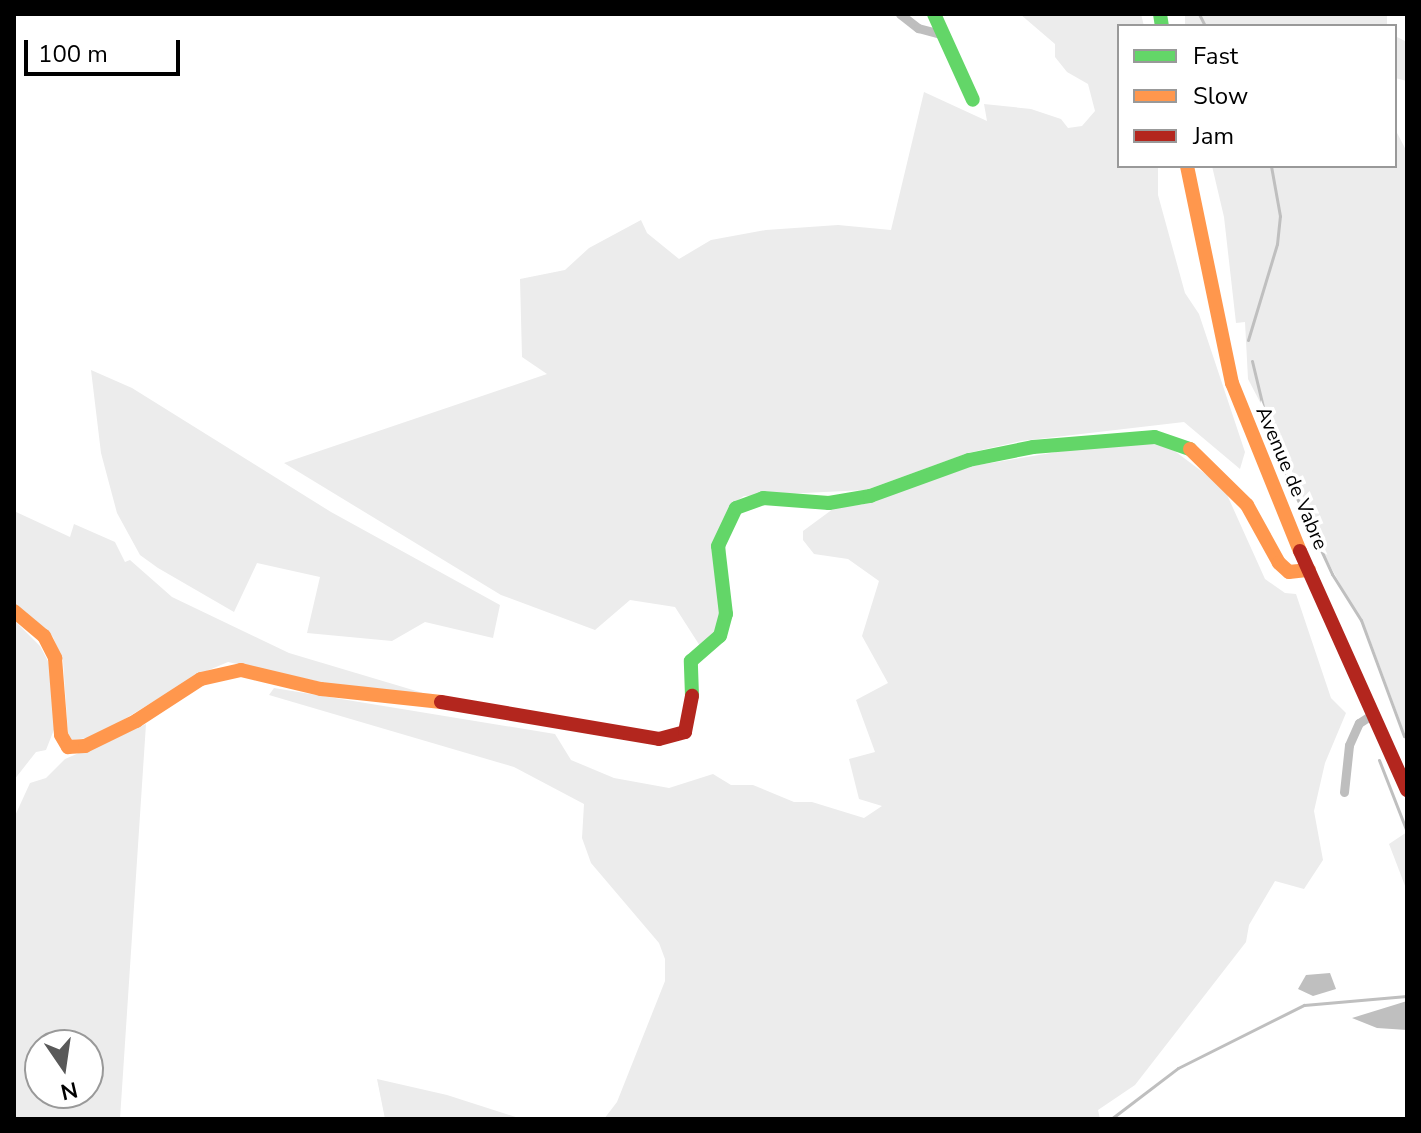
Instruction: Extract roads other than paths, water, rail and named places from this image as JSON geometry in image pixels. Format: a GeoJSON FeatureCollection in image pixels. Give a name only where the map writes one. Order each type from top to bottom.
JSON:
{"type":"FeatureCollection","features":[{"type":"Feature","properties":{"kind":"street"},"geometry":{"type":"LineString","coordinates":[[900,14],[918,28],[940,34]]}},
{"type":"Feature","properties":{"kind":"street"},"geometry":{"type":"LineString","coordinates":[[934,14],[940,34],[973,100]]}},
{"type":"Feature","properties":{"kind":"street","name":"Avenue de Vabre"},"geometry":{"type":"LineString","coordinates":[[1187,168],[1232,383],[1309,570],[1407,790]]}},
{"type":"Feature","properties":{"kind":"street"},"geometry":{"type":"LineString","coordinates":[[14,611],[44,636],[55,658],[61,735],[68,747],[85,746],[124,727],[212,674],[241,670],[321,689],[434,701],[667,739],[685,732],[692,713],[691,661],[720,636],[726,614],[718,546],[722,529],[736,508],[755,500],[829,503],[870,496],[969,460],[1033,447],[1155,437],[1181,442],[1211,464],[1247,505],[1279,563],[1289,572],[1309,570]]}},
{"type":"Feature","properties":{"kind":"street"},"geometry":{"type":"LineString","coordinates":[[1344,792],[1349,745],[1359,723],[1373,714]]}},
{"type":"Feature","properties":{"kind":"waterway"},"geometry":{"type":"LineString","coordinates":[[1199,14],[1204,24]]}},
{"type":"Feature","properties":{"kind":"waterway"},"geometry":{"type":"LineString","coordinates":[[1248,340],[1277,244],[1280,216],[1271,168]]}},
{"type":"Feature","properties":{"kind":"waterway"},"geometry":{"type":"LineString","coordinates":[[1252,361],[1272,444],[1332,574],[1361,620],[1404,736]]}},
{"type":"Feature","properties":{"kind":"waterway"},"geometry":{"type":"LineString","coordinates":[[1379,760],[1407,832]]}},
{"type":"Feature","properties":{"kind":"waterway"},"geometry":{"type":"LineString","coordinates":[[1111,1119],[1178,1068],[1304,1005],[1407,996]]}}]}
